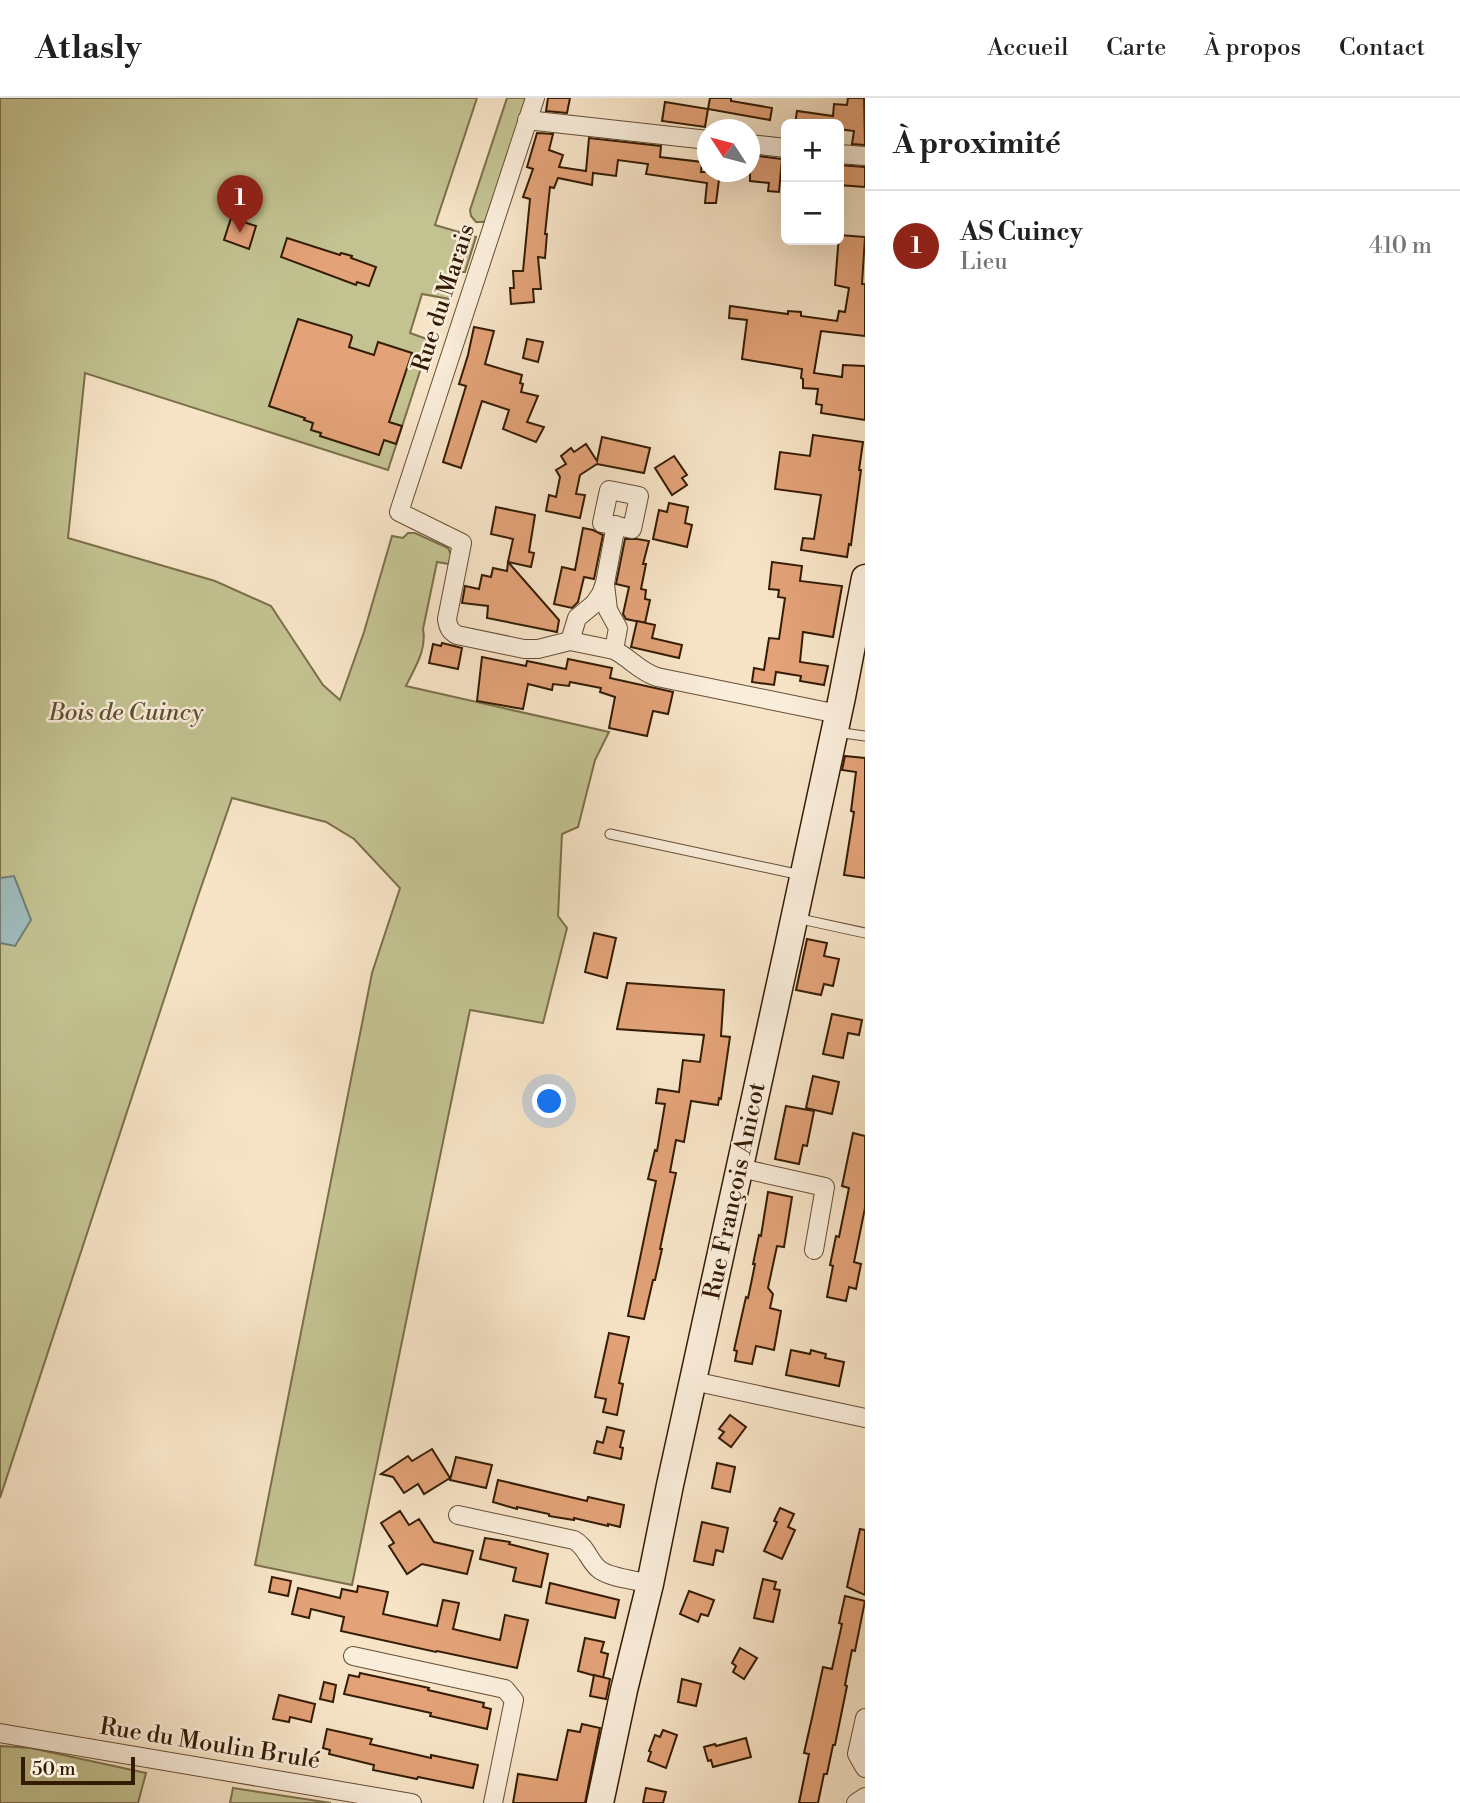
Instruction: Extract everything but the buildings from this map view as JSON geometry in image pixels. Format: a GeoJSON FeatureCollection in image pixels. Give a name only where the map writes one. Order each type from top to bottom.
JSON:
{"type":"FeatureCollection","features":[{"type":"Feature","properties":{"kind":"street","name":"Rue du Marais"},"geometry":{"type":"LineString","coordinates":[[535,98],[399,512],[462,543],[447,619],[453,633],[531,650],[570,641]]}},
{"type":"Feature","properties":{"kind":"street"},"geometry":{"type":"LineString","coordinates":[[527,120],[697,139]]}},
{"type":"Feature","properties":{"kind":"street"},"geometry":{"type":"LineString","coordinates":[[760,145],[781,147]]}},
{"type":"Feature","properties":{"kind":"street"},"geometry":{"type":"LineString","coordinates":[[844,154],[865,156]]}},
{"type":"Feature","properties":{"kind":"street"},"geometry":{"type":"LineString","coordinates":[[616,525],[605,583],[598,599],[577,618],[570,641],[614,650],[641,671],[657,677],[836,723]]}},
{"type":"Feature","properties":{"kind":"street","name":"Rue François Anicot"},"geometry":{"type":"LineString","coordinates":[[600,1803],[650,1584],[865,579]]}},
{"type":"Feature","properties":{"kind":"street"},"geometry":{"type":"LineString","coordinates":[[605,583],[606,603],[618,628],[614,650]]}},
{"type":"Feature","properties":{"kind":"street"},"geometry":{"type":"LineString","coordinates":[[740,1168],[825,1186],[814,1250]]}},
{"type":"Feature","properties":{"kind":"street"},"geometry":{"type":"LineString","coordinates":[[693,1381],[865,1418]]}},
{"type":"Feature","properties":{"kind":"street"},"geometry":{"type":"LineString","coordinates":[[458,1515],[574,1540],[582,1545],[593,1563],[602,1571],[650,1584]]}},
{"type":"Feature","properties":{"kind":"street"},"geometry":{"type":"LineString","coordinates":[[353,1656],[505,1689],[514,1700],[493,1803]]}},
{"type":"Feature","properties":{"kind":"street"},"geometry":{"type":"LineString","coordinates":[[865,1718],[857,1754],[865,1768]]}},
{"type":"Feature","properties":{"kind":"street","name":"Rue du Moulin Brulé"},"geometry":{"type":"LineString","coordinates":[[0,1733],[412,1803]]}},
{"type":"Feature","properties":{"kind":"street"},"geometry":{"type":"LineString","coordinates":[[856,1803],[865,1797]]}},
{"type":"Feature","properties":{"kind":"lane"},"geometry":{"type":"LineString","coordinates":[[836,723],[865,736]]}},
{"type":"Feature","properties":{"kind":"lane"},"geometry":{"type":"LineString","coordinates":[[610,834],[803,876]]}},
{"type":"Feature","properties":{"kind":"lane"},"geometry":{"type":"LineString","coordinates":[[794,918],[865,933]]}},
{"type":"Feature","properties":{"kind":"green space","name":"Bois de Cuincy"},"geometry":{"type":"Polygon","coordinates":[[[0,98],[477,98],[435,225],[476,237],[465,272],[458,272],[449,299],[422,294],[410,333],[430,340],[388,470],[85,373],[68,538],[215,581],[271,606],[323,685],[340,700],[364,632],[392,536],[403,538],[408,533],[415,533],[448,548],[451,554],[449,564],[437,562],[423,629],[422,651],[406,686],[609,732],[595,760],[578,827],[562,834],[558,916],[567,928],[543,1023],[470,1010],[352,1585],[255,1565],[372,973],[400,888],[354,839],[326,822],[232,798],[0,1498],[0,98]]]}},
{"type":"Feature","properties":{"kind":"green space"},"geometry":{"type":"Polygon","coordinates":[[[507,98],[527,98],[487,220],[476,222],[470,210],[507,98]]]}},
{"type":"Feature","properties":{"kind":"green space"},"geometry":{"type":"Polygon","coordinates":[[[0,1746],[31,1748],[146,1773],[138,1803],[0,1803],[0,1746]]]}},
{"type":"Feature","properties":{"kind":"green space"},"geometry":{"type":"Polygon","coordinates":[[[233,1788],[331,1803],[230,1803],[233,1788]]]}},
{"type":"Feature","properties":{"kind":"water"},"geometry":{"type":"Polygon","coordinates":[[[14,876],[31,920],[15,946],[0,943],[0,878],[14,876]]]}},
{"type":"Feature","properties":{"kind":"place","name":"AS Cuincy"},"geometry":{"type":"Point","coordinates":[240,233]}}]}
